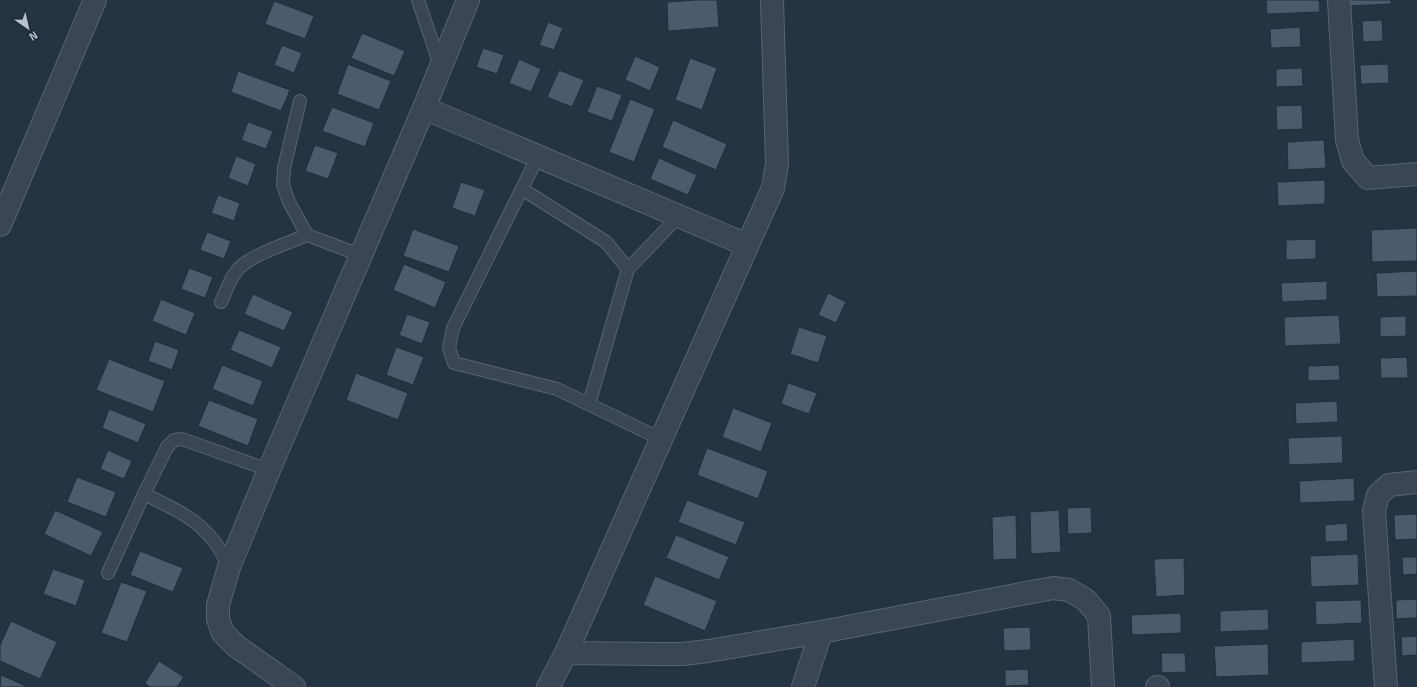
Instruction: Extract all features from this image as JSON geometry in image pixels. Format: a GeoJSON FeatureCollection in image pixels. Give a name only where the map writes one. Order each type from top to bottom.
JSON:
{"type":"FeatureCollection","features":[{"type":"Feature","properties":{"kind":"street"},"geometry":{"type":"LineString","coordinates":[[0,225],[96,0]]}},
{"type":"Feature","properties":{"kind":"street"},"geometry":{"type":"LineString","coordinates":[[294,687],[236,646],[223,633],[218,619],[218,605],[229,567],[269,470],[424,108],[468,0]]}},
{"type":"Feature","properties":{"kind":"street"},"geometry":{"type":"LineString","coordinates":[[548,687],[566,653],[773,188],[777,164],[772,0]]}},
{"type":"Feature","properties":{"kind":"street"},"geometry":{"type":"LineString","coordinates":[[1339,0],[1347,140],[1353,161],[1368,178],[1417,174]]}},
{"type":"Feature","properties":{"kind":"street"},"geometry":{"type":"LineString","coordinates":[[424,108],[747,245]]}},
{"type":"Feature","properties":{"kind":"street"},"geometry":{"type":"LineString","coordinates":[[1386,687],[1374,511],[1378,495],[1389,485],[1417,482]]}},
{"type":"Feature","properties":{"kind":"street"},"geometry":{"type":"LineString","coordinates":[[566,653],[683,654],[708,651],[821,632],[1053,588],[1069,590],[1086,600],[1099,616],[1103,687]]}},
{"type":"Feature","properties":{"kind":"street"},"geometry":{"type":"LineString","coordinates":[[803,687],[821,632]]}},
{"type":"Feature","properties":{"kind":"lane"},"geometry":{"type":"LineString","coordinates":[[418,0],[441,66]]}},
{"type":"Feature","properties":{"kind":"lane"},"geometry":{"type":"LineString","coordinates":[[300,101],[284,168],[284,185],[289,202],[307,235],[360,255]]}},
{"type":"Feature","properties":{"kind":"lane"},"geometry":{"type":"LineString","coordinates":[[538,156],[453,328],[449,348],[454,363],[557,389],[661,439]]}},
{"type":"Feature","properties":{"kind":"lane"},"geometry":{"type":"LineString","coordinates":[[522,189],[606,242],[628,269]]}},
{"type":"Feature","properties":{"kind":"lane"},"geometry":{"type":"LineString","coordinates":[[589,404],[628,269],[679,216]]}},
{"type":"Feature","properties":{"kind":"lane"},"geometry":{"type":"LineString","coordinates":[[221,302],[235,272],[242,264],[307,235]]}},
{"type":"Feature","properties":{"kind":"lane"},"geometry":{"type":"LineString","coordinates":[[108,573],[167,447],[174,440],[182,439],[269,470]]}},
{"type":"Feature","properties":{"kind":"lane"},"geometry":{"type":"LineString","coordinates":[[144,494],[185,514],[202,526],[214,541],[229,567]]}},
{"type":"Feature","properties":{"kind":"building"},"geometry":{"type":"Polygon","coordinates":[[[717,0],[719,27],[668,31],[667,2],[717,0]]]}},
{"type":"Feature","properties":{"kind":"building"},"geometry":{"type":"Polygon","coordinates":[[[1266,0],[1319,0],[1320,12],[1267,14],[1266,0]]]}},
{"type":"Feature","properties":{"kind":"building"},"geometry":{"type":"Polygon","coordinates":[[[1348,0],[1391,0],[1391,4],[1348,6],[1348,0]]]}},
{"type":"Feature","properties":{"kind":"building"},"geometry":{"type":"Polygon","coordinates":[[[274,1],[314,16],[305,39],[265,24],[274,1]]]}},
{"type":"Feature","properties":{"kind":"building"},"geometry":{"type":"Polygon","coordinates":[[[1382,20],[1383,41],[1363,42],[1362,21],[1382,20]]]}},
{"type":"Feature","properties":{"kind":"building"},"geometry":{"type":"Polygon","coordinates":[[[548,22],[563,28],[554,50],[539,45],[548,22]]]}},
{"type":"Feature","properties":{"kind":"building"},"geometry":{"type":"Polygon","coordinates":[[[1300,27],[1301,47],[1271,48],[1270,29],[1300,27]]]}},
{"type":"Feature","properties":{"kind":"building"},"geometry":{"type":"Polygon","coordinates":[[[362,33],[405,51],[394,76],[351,58],[362,33]]]}},
{"type":"Feature","properties":{"kind":"building"},"geometry":{"type":"Polygon","coordinates":[[[282,45],[302,53],[294,73],[274,65],[282,45]]]}},
{"type":"Feature","properties":{"kind":"building"},"geometry":{"type":"Polygon","coordinates":[[[483,48],[504,55],[497,74],[476,67],[483,48]]]}},
{"type":"Feature","properties":{"kind":"building"},"geometry":{"type":"Polygon","coordinates":[[[635,56],[660,67],[650,91],[625,80],[635,56]]]}},
{"type":"Feature","properties":{"kind":"building"},"geometry":{"type":"Polygon","coordinates":[[[690,58],[717,68],[702,110],[675,100],[690,58]]]}},
{"type":"Feature","properties":{"kind":"building"},"geometry":{"type":"Polygon","coordinates":[[[519,59],[541,69],[531,92],[509,83],[519,59]]]}},
{"type":"Feature","properties":{"kind":"building"},"geometry":{"type":"Polygon","coordinates":[[[348,64],[391,81],[379,110],[337,94],[348,64]]]}},
{"type":"Feature","properties":{"kind":"building"},"geometry":{"type":"Polygon","coordinates":[[[1388,64],[1389,83],[1361,84],[1360,65],[1388,64]]]}},
{"type":"Feature","properties":{"kind":"building"},"geometry":{"type":"Polygon","coordinates":[[[1302,68],[1303,86],[1276,87],[1276,69],[1302,68]]]}},
{"type":"Feature","properties":{"kind":"building"},"geometry":{"type":"Polygon","coordinates":[[[559,70],[584,80],[572,107],[547,97],[559,70]]]}},
{"type":"Feature","properties":{"kind":"building"},"geometry":{"type":"Polygon","coordinates":[[[238,71],[290,90],[281,111],[231,92],[238,71]]]}},
{"type":"Feature","properties":{"kind":"building"},"geometry":{"type":"Polygon","coordinates":[[[597,86],[622,95],[612,121],[587,112],[597,86]]]}},
{"type":"Feature","properties":{"kind":"building"},"geometry":{"type":"Polygon","coordinates":[[[630,99],[655,109],[634,162],[609,152],[630,99]]]}},
{"type":"Feature","properties":{"kind":"building"},"geometry":{"type":"Polygon","coordinates":[[[1302,105],[1303,129],[1277,130],[1276,106],[1302,105]]]}},
{"type":"Feature","properties":{"kind":"building"},"geometry":{"type":"Polygon","coordinates":[[[332,107],[374,123],[365,147],[322,131],[332,107]]]}},
{"type":"Feature","properties":{"kind":"building"},"geometry":{"type":"Polygon","coordinates":[[[673,120],[727,144],[716,170],[662,147],[673,120]]]}},
{"type":"Feature","properties":{"kind":"building"},"geometry":{"type":"Polygon","coordinates":[[[248,122],[273,131],[266,149],[241,140],[248,122]]]}},
{"type":"Feature","properties":{"kind":"building"},"geometry":{"type":"Polygon","coordinates":[[[1324,140],[1326,168],[1288,170],[1287,142],[1324,140]]]}},
{"type":"Feature","properties":{"kind":"building"},"geometry":{"type":"Polygon","coordinates":[[[315,145],[338,153],[328,179],[305,171],[315,145]]]}},
{"type":"Feature","properties":{"kind":"building"},"geometry":{"type":"Polygon","coordinates":[[[236,156],[256,164],[248,186],[228,178],[236,156]]]}},
{"type":"Feature","properties":{"kind":"building"},"geometry":{"type":"Polygon","coordinates":[[[659,158],[697,175],[688,195],[650,179],[659,158]]]}},
{"type":"Feature","properties":{"kind":"building"},"geometry":{"type":"Polygon","coordinates":[[[1325,180],[1325,204],[1278,206],[1277,182],[1325,180]]]}},
{"type":"Feature","properties":{"kind":"building"},"geometry":{"type":"Polygon","coordinates":[[[461,182],[485,190],[475,216],[452,208],[461,182]]]}},
{"type":"Feature","properties":{"kind":"building"},"geometry":{"type":"Polygon","coordinates":[[[218,195],[240,203],[234,221],[211,213],[218,195]]]}},
{"type":"Feature","properties":{"kind":"building"},"geometry":{"type":"Polygon","coordinates":[[[1417,228],[1417,261],[1372,262],[1371,230],[1417,228]]]}},
{"type":"Feature","properties":{"kind":"building"},"geometry":{"type":"Polygon","coordinates":[[[413,229],[459,246],[449,272],[403,256],[413,229]]]}},
{"type":"Feature","properties":{"kind":"building"},"geometry":{"type":"Polygon","coordinates":[[[207,232],[231,241],[224,259],[200,250],[207,232]]]}},
{"type":"Feature","properties":{"kind":"building"},"geometry":{"type":"Polygon","coordinates":[[[1316,239],[1316,259],[1286,260],[1286,240],[1316,239]]]}},
{"type":"Feature","properties":{"kind":"building"},"geometry":{"type":"Polygon","coordinates":[[[404,264],[446,282],[435,308],[393,290],[404,264]]]}},
{"type":"Feature","properties":{"kind":"building"},"geometry":{"type":"Polygon","coordinates":[[[189,268],[213,277],[205,298],[181,289],[189,268]]]}},
{"type":"Feature","properties":{"kind":"building"},"geometry":{"type":"Polygon","coordinates":[[[1417,271],[1417,296],[1377,297],[1376,273],[1417,271]]]}},
{"type":"Feature","properties":{"kind":"building"},"geometry":{"type":"Polygon","coordinates":[[[1327,281],[1327,300],[1282,302],[1281,283],[1327,281]]]}},
{"type":"Feature","properties":{"kind":"building"},"geometry":{"type":"Polygon","coordinates":[[[828,293],[846,302],[836,323],[818,315],[828,293]]]}},
{"type":"Feature","properties":{"kind":"building"},"geometry":{"type":"Polygon","coordinates":[[[253,294],[293,312],[284,331],[244,314],[253,294]]]}},
{"type":"Feature","properties":{"kind":"building"},"geometry":{"type":"Polygon","coordinates":[[[161,299],[195,313],[186,335],[152,321],[161,299]]]}},
{"type":"Feature","properties":{"kind":"building"},"geometry":{"type":"Polygon","coordinates":[[[407,314],[430,322],[422,344],[399,335],[407,314]]]}},
{"type":"Feature","properties":{"kind":"building"},"geometry":{"type":"Polygon","coordinates":[[[1339,315],[1341,344],[1285,346],[1284,317],[1339,315]]]}},
{"type":"Feature","properties":{"kind":"building"},"geometry":{"type":"Polygon","coordinates":[[[1406,316],[1406,336],[1380,337],[1380,317],[1406,316]]]}},
{"type":"Feature","properties":{"kind":"building"},"geometry":{"type":"Polygon","coordinates":[[[799,327],[827,336],[818,363],[790,354],[799,327]]]}},
{"type":"Feature","properties":{"kind":"building"},"geometry":{"type":"Polygon","coordinates":[[[239,330],[281,347],[272,368],[230,350],[239,330]]]}},
{"type":"Feature","properties":{"kind":"building"},"geometry":{"type":"Polygon","coordinates":[[[155,341],[179,350],[172,370],[148,361],[155,341]]]}},
{"type":"Feature","properties":{"kind":"building"},"geometry":{"type":"Polygon","coordinates":[[[396,347],[424,357],[413,385],[386,375],[396,347]]]}},
{"type":"Feature","properties":{"kind":"building"},"geometry":{"type":"Polygon","coordinates":[[[1407,357],[1408,378],[1381,378],[1380,358],[1407,357]]]}},
{"type":"Feature","properties":{"kind":"building"},"geometry":{"type":"Polygon","coordinates":[[[109,359],[165,381],[153,412],[96,390],[109,359]]]}},
{"type":"Feature","properties":{"kind":"building"},"geometry":{"type":"Polygon","coordinates":[[[222,365],[263,381],[253,406],[212,389],[222,365]]]}},
{"type":"Feature","properties":{"kind":"building"},"geometry":{"type":"Polygon","coordinates":[[[1339,365],[1340,380],[1308,381],[1308,366],[1339,365]]]}},
{"type":"Feature","properties":{"kind":"building"},"geometry":{"type":"Polygon","coordinates":[[[356,373],[408,393],[398,420],[346,400],[356,373]]]}},
{"type":"Feature","properties":{"kind":"building"},"geometry":{"type":"Polygon","coordinates":[[[788,383],[817,393],[809,414],[781,404],[788,383]]]}},
{"type":"Feature","properties":{"kind":"building"},"geometry":{"type":"Polygon","coordinates":[[[209,400],[258,419],[248,446],[198,426],[209,400]]]}},
{"type":"Feature","properties":{"kind":"building"},"geometry":{"type":"Polygon","coordinates":[[[1337,401],[1338,422],[1296,424],[1295,403],[1337,401]]]}},
{"type":"Feature","properties":{"kind":"building"},"geometry":{"type":"Polygon","coordinates":[[[733,408],[772,423],[761,452],[722,437],[733,408]]]}},
{"type":"Feature","properties":{"kind":"building"},"geometry":{"type":"Polygon","coordinates":[[[109,409],[146,424],[138,443],[102,428],[109,409]]]}},
{"type":"Feature","properties":{"kind":"building"},"geometry":{"type":"Polygon","coordinates":[[[1342,436],[1343,463],[1289,465],[1288,438],[1342,436]]]}},
{"type":"Feature","properties":{"kind":"building"},"geometry":{"type":"Polygon","coordinates":[[[707,448],[768,471],[758,499],[697,475],[707,448]]]}},
{"type":"Feature","properties":{"kind":"building"},"geometry":{"type":"Polygon","coordinates":[[[108,450],[132,461],[124,479],[100,469],[108,450]]]}},
{"type":"Feature","properties":{"kind":"building"},"geometry":{"type":"Polygon","coordinates":[[[77,477],[116,492],[106,517],[67,502],[77,477]]]}},
{"type":"Feature","properties":{"kind":"building"},"geometry":{"type":"Polygon","coordinates":[[[1354,478],[1355,501],[1300,503],[1299,481],[1354,478]]]}},
{"type":"Feature","properties":{"kind":"building"},"geometry":{"type":"Polygon","coordinates":[[[687,500],[745,522],[736,545],[678,522],[687,500]]]}},
{"type":"Feature","properties":{"kind":"building"},"geometry":{"type":"Polygon","coordinates":[[[1091,507],[1092,533],[1068,534],[1067,508],[1091,507]]]}},
{"type":"Feature","properties":{"kind":"building"},"geometry":{"type":"Polygon","coordinates":[[[55,510],[103,532],[91,556],[44,534],[55,510]]]}},
{"type":"Feature","properties":{"kind":"building"},"geometry":{"type":"Polygon","coordinates":[[[1059,510],[1061,552],[1031,554],[1030,512],[1059,510]]]}},
{"type":"Feature","properties":{"kind":"building"},"geometry":{"type":"Polygon","coordinates":[[[1417,514],[1417,539],[1395,540],[1394,515],[1417,514]]]}},
{"type":"Feature","properties":{"kind":"building"},"geometry":{"type":"Polygon","coordinates":[[[1016,515],[1017,559],[993,560],[992,517],[1016,515]]]}},
{"type":"Feature","properties":{"kind":"building"},"geometry":{"type":"Polygon","coordinates":[[[1347,523],[1348,541],[1325,542],[1325,525],[1347,523]]]}},
{"type":"Feature","properties":{"kind":"building"},"geometry":{"type":"Polygon","coordinates":[[[676,535],[729,557],[719,580],[666,558],[676,535]]]}},
{"type":"Feature","properties":{"kind":"building"},"geometry":{"type":"Polygon","coordinates":[[[140,551],[183,568],[173,592],[130,575],[140,551]]]}},
{"type":"Feature","properties":{"kind":"building"},"geometry":{"type":"Polygon","coordinates":[[[1358,554],[1359,585],[1311,587],[1310,556],[1358,554]]]}},
{"type":"Feature","properties":{"kind":"building"},"geometry":{"type":"Polygon","coordinates":[[[1402,557],[1417,557],[1417,574],[1403,575],[1402,557]]]}},
{"type":"Feature","properties":{"kind":"building"},"geometry":{"type":"Polygon","coordinates":[[[1184,558],[1185,595],[1156,597],[1154,559],[1184,558]]]}},
{"type":"Feature","properties":{"kind":"building"},"geometry":{"type":"Polygon","coordinates":[[[53,569],[85,580],[76,606],[43,594],[53,569]]]}},
{"type":"Feature","properties":{"kind":"building"},"geometry":{"type":"Polygon","coordinates":[[[655,576],[717,601],[705,631],[643,605],[655,576]]]}},
{"type":"Feature","properties":{"kind":"building"},"geometry":{"type":"Polygon","coordinates":[[[121,582],[147,591],[127,642],[101,633],[121,582]]]}},
{"type":"Feature","properties":{"kind":"building"},"geometry":{"type":"Polygon","coordinates":[[[1417,599],[1417,618],[1396,619],[1396,600],[1417,599]]]}},
{"type":"Feature","properties":{"kind":"building"},"geometry":{"type":"Polygon","coordinates":[[[1361,600],[1362,623],[1316,625],[1315,601],[1361,600]]]}},
{"type":"Feature","properties":{"kind":"building"},"geometry":{"type":"Polygon","coordinates":[[[1268,609],[1269,630],[1220,632],[1220,611],[1268,609]]]}},
{"type":"Feature","properties":{"kind":"building"},"geometry":{"type":"Polygon","coordinates":[[[1181,613],[1181,633],[1132,635],[1131,615],[1181,613]]]}},
{"type":"Feature","properties":{"kind":"building"},"geometry":{"type":"Polygon","coordinates":[[[11,621],[57,642],[40,679],[0,661],[0,645],[11,621]]]}},
{"type":"Feature","properties":{"kind":"building"},"geometry":{"type":"Polygon","coordinates":[[[1030,627],[1031,650],[1004,651],[1003,628],[1030,627]]]}},
{"type":"Feature","properties":{"kind":"building"},"geometry":{"type":"Polygon","coordinates":[[[1417,636],[1417,655],[1402,656],[1401,637],[1417,636]]]}},
{"type":"Feature","properties":{"kind":"building"},"geometry":{"type":"Polygon","coordinates":[[[1354,639],[1355,661],[1301,663],[1301,642],[1354,639]]]}},
{"type":"Feature","properties":{"kind":"building"},"geometry":{"type":"Polygon","coordinates":[[[1268,644],[1269,675],[1216,677],[1214,646],[1268,644]]]}},
{"type":"Feature","properties":{"kind":"building"},"geometry":{"type":"Polygon","coordinates":[[[1161,653],[1185,653],[1186,672],[1162,673],[1161,653]]]}},
{"type":"Feature","properties":{"kind":"building"},"geometry":{"type":"Polygon","coordinates":[[[159,661],[184,677],[177,687],[150,687],[145,683],[159,661]]]}},
{"type":"Feature","properties":{"kind":"building"},"geometry":{"type":"Polygon","coordinates":[[[1028,669],[1029,685],[1005,686],[1005,670],[1028,669]]]}},
{"type":"Feature","properties":{"kind":"building"},"geometry":{"type":"Polygon","coordinates":[[[1,675],[28,687],[0,687],[1,675]]]}}]}
